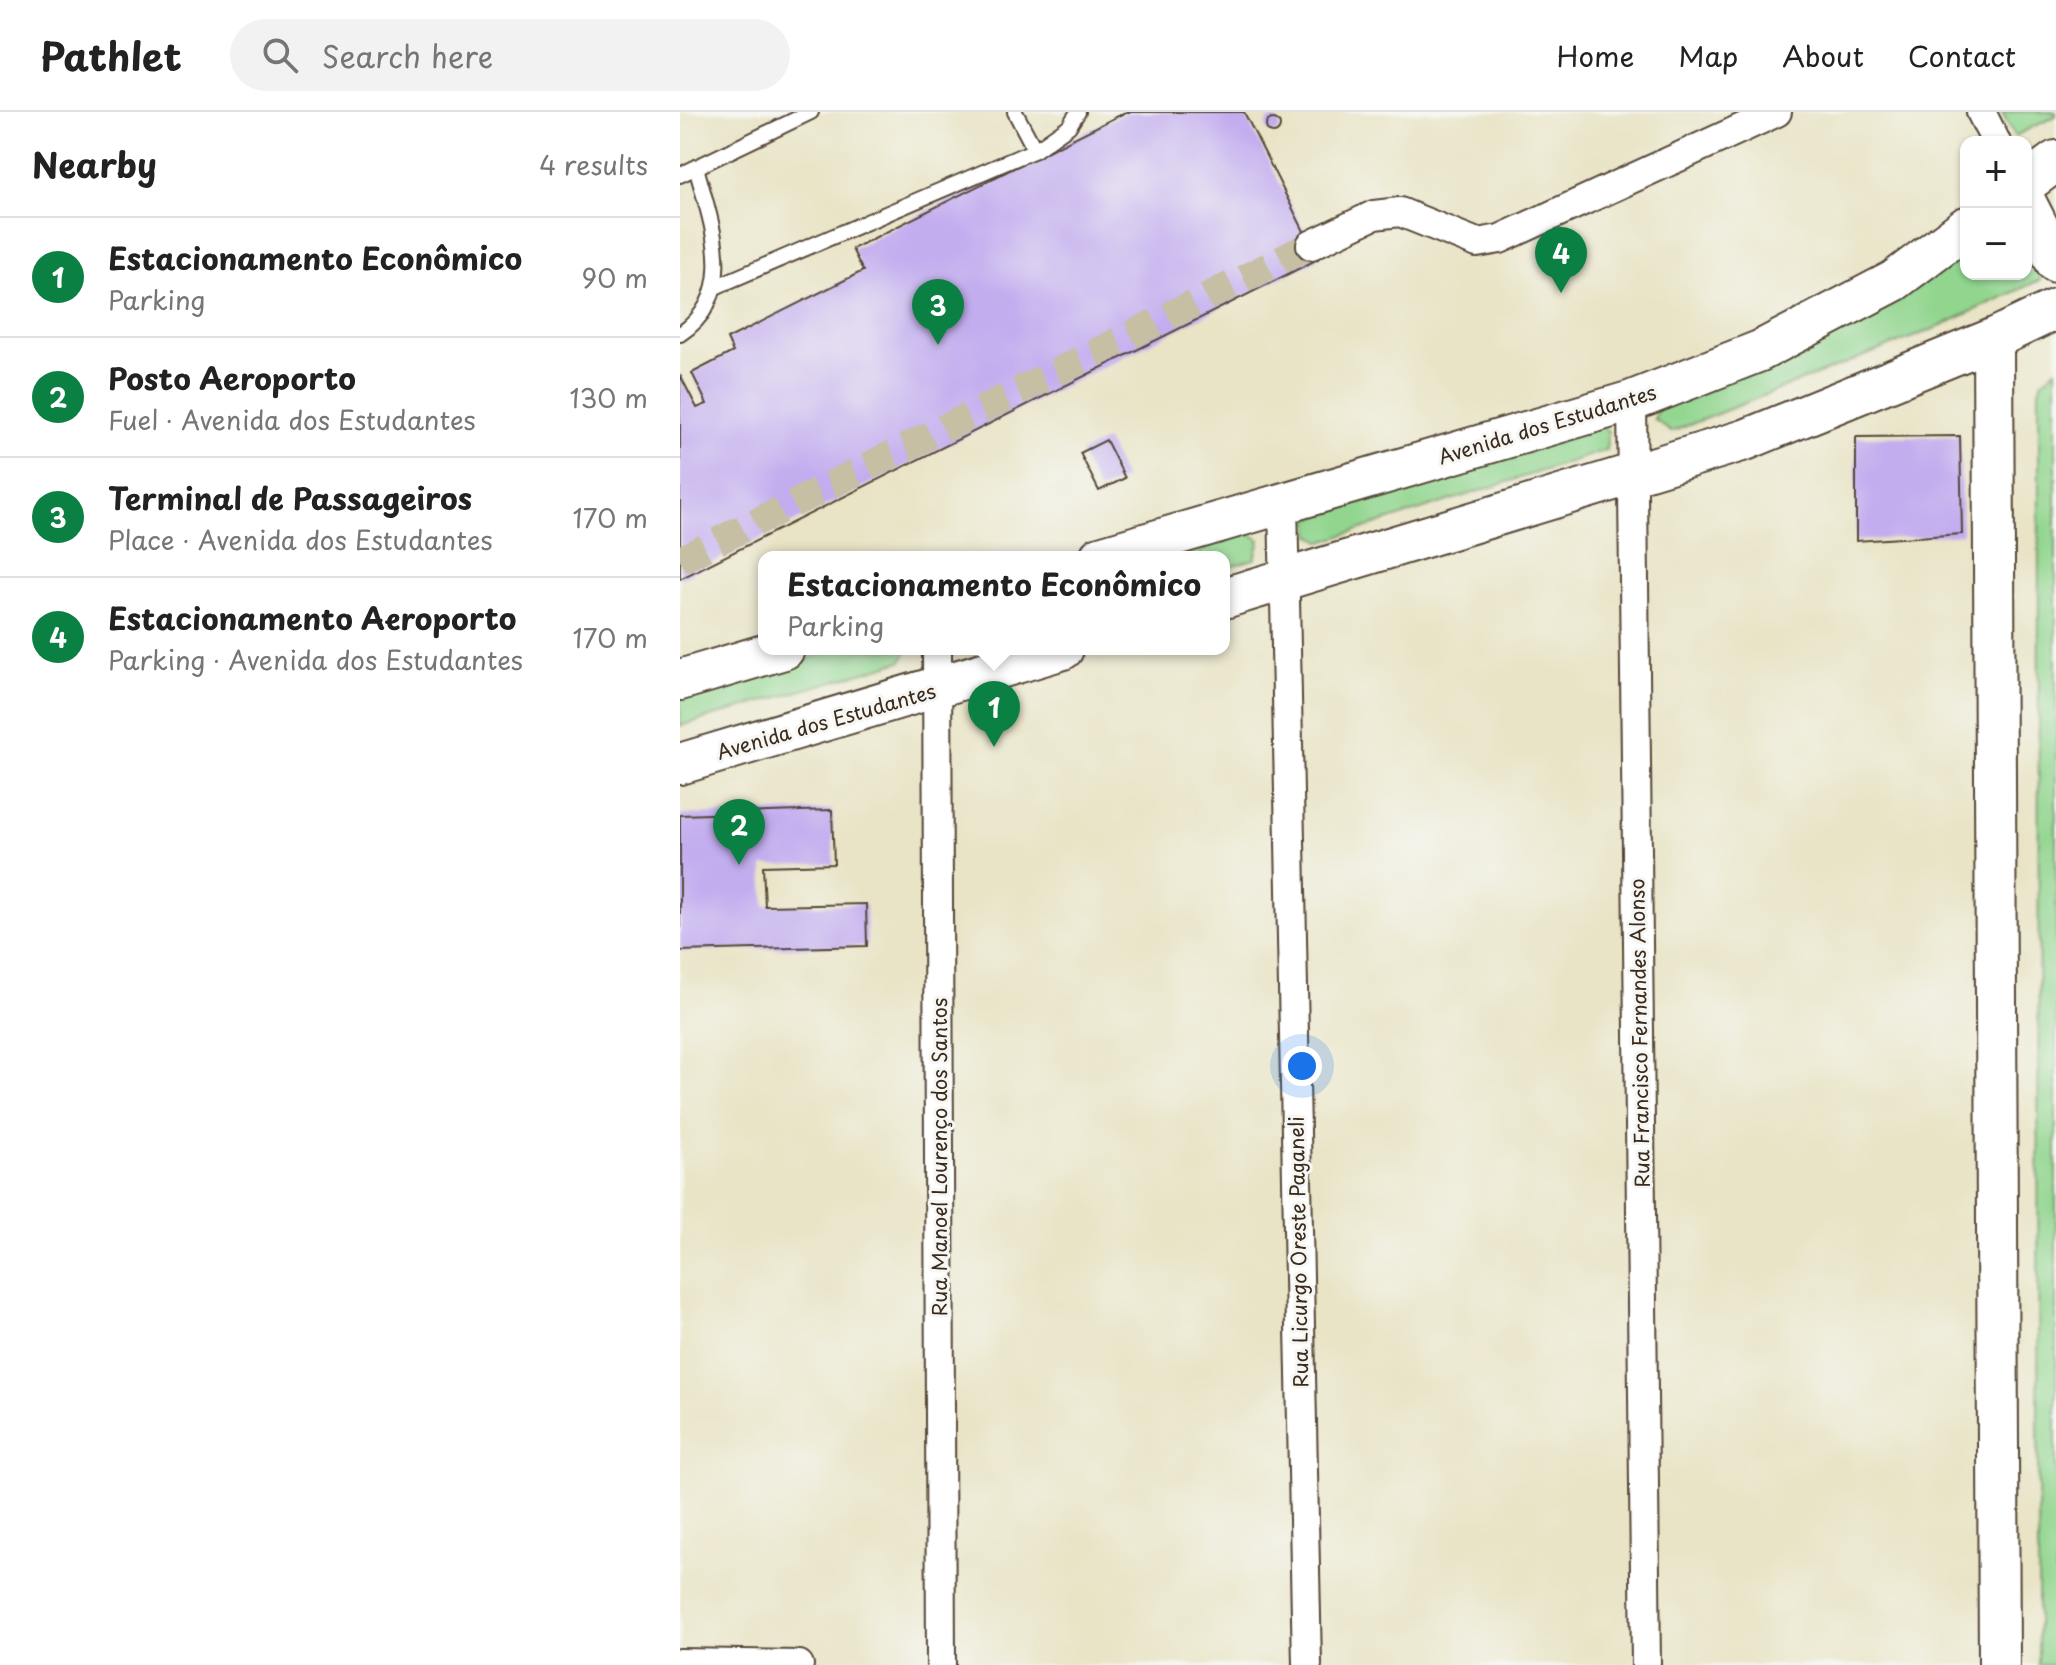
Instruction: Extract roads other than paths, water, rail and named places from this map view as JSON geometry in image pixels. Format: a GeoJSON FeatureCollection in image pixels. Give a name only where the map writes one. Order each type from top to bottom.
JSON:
{"type":"FeatureCollection","features":[{"type":"Feature","properties":{"kind":"main road"},"geometry":{"type":"LineString","coordinates":[[2032,179],[2056,161]]}},
{"type":"Feature","properties":{"kind":"main road"},"geometry":{"type":"LineString","coordinates":[[2029,208],[2056,262]]}},
{"type":"Feature","properties":{"kind":"main road","name":"Avenida dos Estudantes"},"geometry":{"type":"LineString","coordinates":[[1120,551],[1632,401],[1760,351],[1894,281],[1960,232]]}},
{"type":"Feature","properties":{"kind":"main road"},"geometry":{"type":"LineString","coordinates":[[1230,596],[1745,440],[1993,339],[2056,309]]}},
{"type":"Feature","properties":{"kind":"main road"},"geometry":{"type":"LineString","coordinates":[[1993,339],[1999,1665]]}},
{"type":"Feature","properties":{"kind":"main road"},"geometry":{"type":"LineString","coordinates":[[680,680],[764,655]]}},
{"type":"Feature","properties":{"kind":"main road","name":"Avenida dos Estudantes"},"geometry":{"type":"LineString","coordinates":[[680,764],[1044,655]]}},
{"type":"Feature","properties":{"kind":"street"},"geometry":{"type":"LineString","coordinates":[[1311,245],[1374,215],[1400,212],[1477,243],[1500,239],[1777,112]]}},
{"type":"Feature","properties":{"kind":"street"},"geometry":{"type":"LineString","coordinates":[[1981,112],[1993,136]]}},
{"type":"Feature","properties":{"kind":"street","name":"Rua Francisco Fernandes Alonso"},"geometry":{"type":"LineString","coordinates":[[1632,401],[1646,1665]]}},
{"type":"Feature","properties":{"kind":"street","name":"Rua Licurgo Oreste Paganeli"},"geometry":{"type":"LineString","coordinates":[[1283,502],[1307,1665]]}},
{"type":"Feature","properties":{"kind":"street","name":"Rua Manoel Lourenço dos Santos"},"geometry":{"type":"LineString","coordinates":[[937,655],[941,1665]]}},
{"type":"Feature","properties":{"kind":"street"},"geometry":{"type":"LineString","coordinates":[[680,1663],[799,1665]]}},
{"type":"Feature","properties":{"kind":"lane"},"geometry":{"type":"LineString","coordinates":[[680,175],[811,112]]}},
{"type":"Feature","properties":{"kind":"lane"},"geometry":{"type":"LineString","coordinates":[[1015,112],[1035,150]]}},
{"type":"Feature","properties":{"kind":"lane"},"geometry":{"type":"LineString","coordinates":[[715,287],[1035,150],[1069,126],[1078,112]]}},
{"type":"Feature","properties":{"kind":"lane"},"geometry":{"type":"LineString","coordinates":[[680,334],[707,309],[715,287],[718,250],[696,167]]}},
{"type":"Feature","properties":{"kind":"tunnel"},"geometry":{"type":"LineString","coordinates":[[680,560],[1311,245]]}},
{"type":"Feature","properties":{"kind":"place","name":"Estacionamento Aeroporto"},"geometry":{"type":"Point","coordinates":[1561,293]}},
{"type":"Feature","properties":{"kind":"place","name":"Terminal de Passageiros"},"geometry":{"type":"Point","coordinates":[938,345]}},
{"type":"Feature","properties":{"kind":"place","name":"Estacionamento Econômico"},"geometry":{"type":"Point","coordinates":[994,747]}},
{"type":"Feature","properties":{"kind":"place","name":"Posto Aeroporto"},"geometry":{"type":"Point","coordinates":[739,865]}}]}
